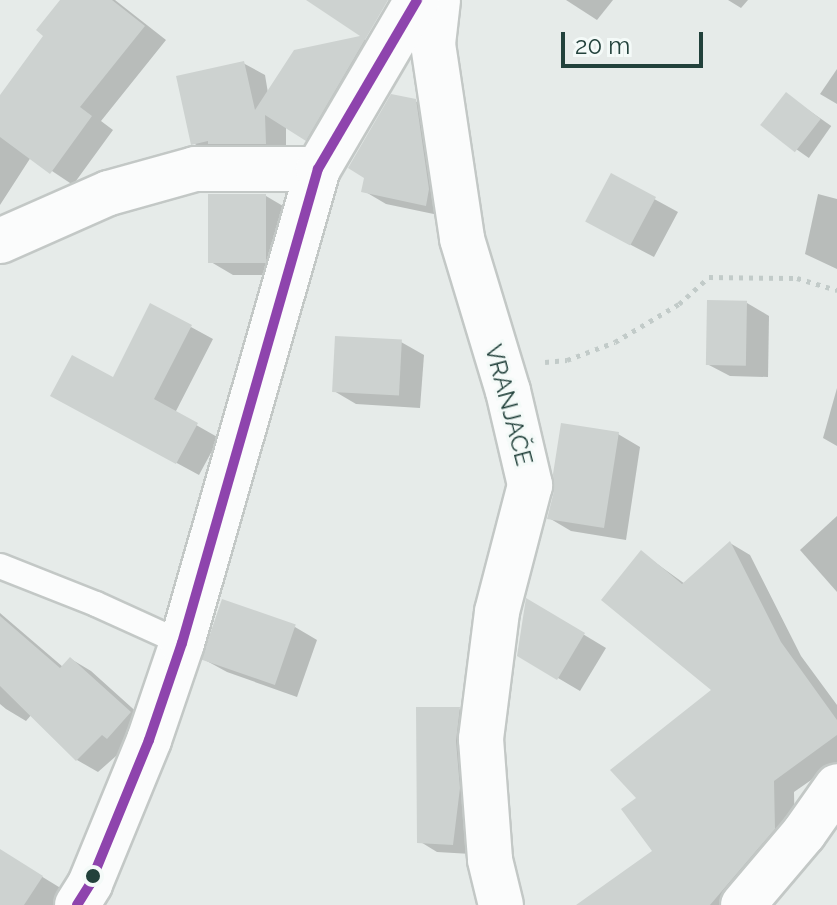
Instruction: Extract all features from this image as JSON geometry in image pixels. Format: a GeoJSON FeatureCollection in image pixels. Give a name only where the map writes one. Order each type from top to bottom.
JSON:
{"type":"FeatureCollection","features":[{"type":"Feature","properties":{"kind":"street"},"geometry":{"type":"LineString","coordinates":[[77,905],[90,884],[149,740],[182,643],[318,169],[417,0]]}},
{"type":"Feature","properties":{"kind":"street","name":"VRANJAČE"},"geometry":{"type":"LineString","coordinates":[[438,0],[433,44],[462,239],[530,485],[497,612],[481,739],[490,860],[501,905]]}},
{"type":"Feature","properties":{"kind":"street"},"geometry":{"type":"LineString","coordinates":[[0,241],[109,193],[195,169],[318,169]]}},
{"type":"Feature","properties":{"kind":"street"},"geometry":{"type":"LineString","coordinates":[[743,905],[804,833],[837,786]]}},
{"type":"Feature","properties":{"kind":"lane"},"geometry":{"type":"LineString","coordinates":[[0,566],[182,643]]}},
{"type":"Feature","properties":{"kind":"path"},"geometry":{"type":"LineString","coordinates":[[516,427],[524,375],[544,362],[567,360],[615,342],[679,304],[709,277],[797,278],[837,290]]}},
{"type":"Feature","properties":{"kind":"building"},"geometry":{"type":"Polygon","coordinates":[[[60,0],[112,0],[145,26],[80,107],[92,116],[50,174],[0,137],[0,95],[43,36],[36,30],[60,0]]]}},
{"type":"Feature","properties":{"kind":"building"},"geometry":{"type":"Polygon","coordinates":[[[306,0],[388,0],[306,141],[265,115],[266,144],[208,144],[208,141],[191,145],[176,76],[244,61],[255,110],[294,50],[360,36],[306,0]]]}},
{"type":"Feature","properties":{"kind":"building"},"geometry":{"type":"Polygon","coordinates":[[[786,92],[821,119],[795,152],[760,125],[786,92]]]}},
{"type":"Feature","properties":{"kind":"building"},"geometry":{"type":"Polygon","coordinates":[[[391,94],[416,99],[429,189],[426,206],[361,192],[364,178],[348,168],[391,94]]]}},
{"type":"Feature","properties":{"kind":"building"},"geometry":{"type":"Polygon","coordinates":[[[611,173],[656,197],[630,246],[585,222],[611,173]]]}},
{"type":"Feature","properties":{"kind":"building"},"geometry":{"type":"Polygon","coordinates":[[[208,194],[266,194],[266,263],[208,263],[208,194]]]}},
{"type":"Feature","properties":{"kind":"building"},"geometry":{"type":"Polygon","coordinates":[[[707,300],[747,301],[746,366],[706,365],[707,300]]]}},
{"type":"Feature","properties":{"kind":"building"},"geometry":{"type":"Polygon","coordinates":[[[150,303],[192,325],[154,399],[198,423],[176,464],[50,396],[72,355],[113,377],[150,303]]]}},
{"type":"Feature","properties":{"kind":"building"},"geometry":{"type":"Polygon","coordinates":[[[335,336],[402,340],[399,395],[332,392],[335,336]]]}},
{"type":"Feature","properties":{"kind":"building"},"geometry":{"type":"Polygon","coordinates":[[[561,423],[619,432],[604,528],[547,519],[554,491],[553,474],[561,423]]]}},
{"type":"Feature","properties":{"kind":"building"},"geometry":{"type":"Polygon","coordinates":[[[730,541],[781,642],[837,720],[837,735],[774,781],[775,829],[710,905],[576,905],[652,851],[621,809],[636,798],[610,770],[711,690],[601,600],[641,550],[682,584],[730,541]]]}},
{"type":"Feature","properties":{"kind":"building"},"geometry":{"type":"Polygon","coordinates":[[[526,598],[585,633],[557,680],[517,656],[526,598]]]}},
{"type":"Feature","properties":{"kind":"building"},"geometry":{"type":"Polygon","coordinates":[[[222,599],[296,624],[275,685],[201,660],[222,599]]]}},
{"type":"Feature","properties":{"kind":"building"},"geometry":{"type":"Polygon","coordinates":[[[0,616],[60,668],[70,657],[131,712],[107,739],[102,735],[76,761],[0,686],[0,616]]]}},
{"type":"Feature","properties":{"kind":"building"},"geometry":{"type":"Polygon","coordinates":[[[416,707],[460,707],[456,741],[460,788],[453,845],[417,843],[416,707]]]}},
{"type":"Feature","properties":{"kind":"building"},"geometry":{"type":"Polygon","coordinates":[[[0,849],[43,876],[24,905],[0,905],[0,849]]]}},
{"type":"Feature","properties":{"kind":"transit line"},"geometry":{"type":"LineString","coordinates":[[77,905],[90,884],[149,740],[182,643],[318,169],[417,0]]}}]}
